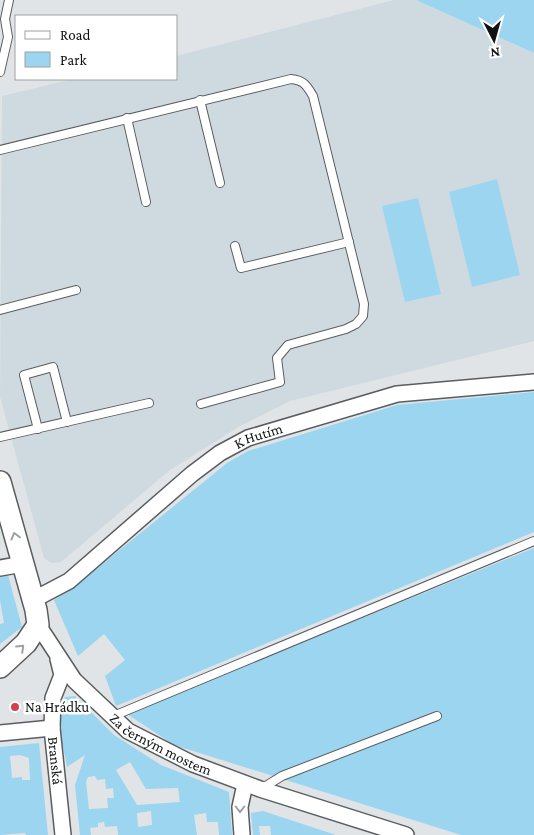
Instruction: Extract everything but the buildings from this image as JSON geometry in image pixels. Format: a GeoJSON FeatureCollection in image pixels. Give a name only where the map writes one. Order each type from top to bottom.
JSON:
{"type":"FeatureCollection","features":[{"type":"Feature","properties":{"kind":"street","name":"K Hutím"},"geometry":{"type":"LineString","coordinates":[[33,600],[70,581],[192,474],[220,453],[248,438],[396,394],[534,382]]}},
{"type":"Feature","properties":{"kind":"street","name":"Za černým mostem"},"geometry":{"type":"LineString","coordinates":[[0,485],[33,600],[38,625],[74,680],[128,731],[172,755],[245,784],[406,835]]}},
{"type":"Feature","properties":{"kind":"street"},"geometry":{"type":"LineString","coordinates":[[0,568],[23,564]]}},
{"type":"Feature","properties":{"kind":"street"},"geometry":{"type":"LineString","coordinates":[[0,668],[26,643],[38,625]]}},
{"type":"Feature","properties":{"kind":"street","name":"Branská"},"geometry":{"type":"LineString","coordinates":[[58,658],[62,675],[53,698],[52,728],[62,835]]}},
{"type":"Feature","properties":{"kind":"street"},"geometry":{"type":"LineString","coordinates":[[0,733],[52,728]]}},
{"type":"Feature","properties":{"kind":"street"},"geometry":{"type":"LineString","coordinates":[[242,835],[240,807],[245,784]]}},
{"type":"Feature","properties":{"kind":"lane"},"geometry":{"type":"LineString","coordinates":[[0,72],[8,37],[5,20],[9,0]]}},
{"type":"Feature","properties":{"kind":"lane"},"geometry":{"type":"LineString","coordinates":[[0,150],[291,79],[299,79],[307,85],[313,96],[349,242],[364,304],[363,316],[356,324],[346,329],[288,345],[276,358],[280,382],[201,404]]}},
{"type":"Feature","properties":{"kind":"lane"},"geometry":{"type":"LineString","coordinates":[[200,100],[220,184]]}},
{"type":"Feature","properties":{"kind":"lane"},"geometry":{"type":"LineString","coordinates":[[127,118],[146,202]]}},
{"type":"Feature","properties":{"kind":"lane"},"geometry":{"type":"LineString","coordinates":[[235,246],[241,268],[349,242]]}},
{"type":"Feature","properties":{"kind":"lane"},"geometry":{"type":"LineString","coordinates":[[0,310],[76,290]]}},
{"type":"Feature","properties":{"kind":"lane"},"geometry":{"type":"LineString","coordinates":[[38,429],[24,375],[53,367],[67,422]]}},
{"type":"Feature","properties":{"kind":"lane"},"geometry":{"type":"LineString","coordinates":[[0,437],[149,403]]}},
{"type":"Feature","properties":{"kind":"lane"},"geometry":{"type":"LineString","coordinates":[[112,717],[534,541]]}},
{"type":"Feature","properties":{"kind":"lane"},"geometry":{"type":"LineString","coordinates":[[260,789],[282,776],[437,716]]}},
{"type":"Feature","properties":{"kind":"shaded area"},"geometry":{"type":"Polygon","coordinates":[[[394,0],[416,0],[534,53],[534,341],[290,401],[240,426],[170,470],[61,562],[51,563],[44,558],[0,397],[2,96],[69,80],[178,80],[178,55],[394,0]]]}},
{"type":"Feature","properties":{"kind":"green space"},"geometry":{"type":"Polygon","coordinates":[[[416,0],[534,0],[534,53],[416,0]]]}},
{"type":"Feature","properties":{"kind":"green space"},"geometry":{"type":"Polygon","coordinates":[[[497,179],[520,275],[472,287],[449,192],[497,179]]]}},
{"type":"Feature","properties":{"kind":"green space"},"geometry":{"type":"Polygon","coordinates":[[[418,198],[441,294],[405,302],[382,206],[418,198]]]}},
{"type":"Feature","properties":{"kind":"green space"},"geometry":{"type":"Polygon","coordinates":[[[534,392],[534,532],[116,706],[105,676],[125,660],[104,634],[78,656],[54,600],[74,587],[227,463],[248,451],[397,405],[534,392]]]}},
{"type":"Feature","properties":{"kind":"green space"},"geometry":{"type":"Polygon","coordinates":[[[534,548],[534,835],[461,835],[174,745],[127,714],[534,548]]]}},
{"type":"Feature","properties":{"kind":"green space"},"geometry":{"type":"Polygon","coordinates":[[[8,575],[22,627],[0,644],[0,624],[4,623],[0,600],[0,576],[8,575]]]}},
{"type":"Feature","properties":{"kind":"green space"},"geometry":{"type":"Polygon","coordinates":[[[75,696],[114,735],[161,765],[229,792],[232,835],[219,835],[218,822],[207,822],[206,813],[194,815],[197,835],[118,835],[117,826],[105,827],[104,822],[98,823],[98,827],[90,828],[91,835],[80,835],[75,785],[85,755],[67,767],[59,721],[61,704],[65,697],[75,696]],[[130,762],[116,770],[137,805],[180,802],[178,788],[146,789],[130,762]],[[95,776],[88,777],[86,782],[89,809],[108,808],[107,798],[114,798],[113,788],[106,789],[105,779],[97,780],[95,776]],[[151,811],[137,813],[138,827],[152,825],[151,811]]]}},
{"type":"Feature","properties":{"kind":"green space"},"geometry":{"type":"Polygon","coordinates":[[[39,743],[48,835],[26,835],[25,833],[0,835],[0,747],[39,743]],[[20,755],[10,756],[12,778],[22,777],[22,780],[30,780],[29,758],[20,755]]]}},
{"type":"Feature","properties":{"kind":"green space"},"geometry":{"type":"Polygon","coordinates":[[[263,811],[336,835],[271,835],[270,826],[259,826],[260,835],[253,835],[251,813],[263,811]]]}},
{"type":"Feature","properties":{"kind":"place","name":"Na Hrádku"},"geometry":{"type":"Point","coordinates":[15,707]}}]}
